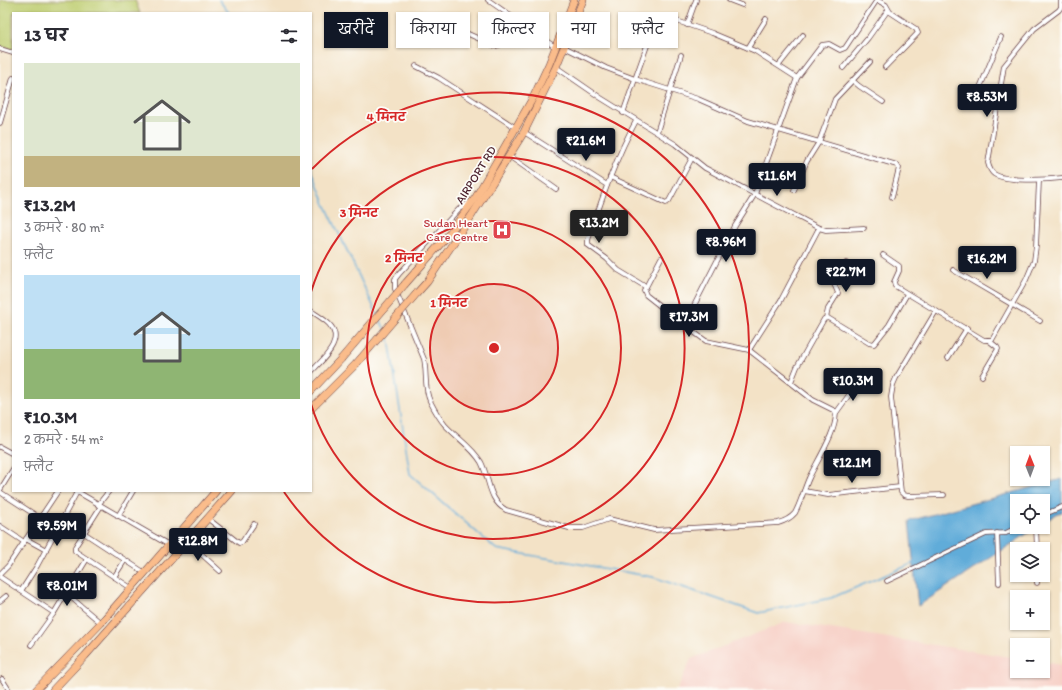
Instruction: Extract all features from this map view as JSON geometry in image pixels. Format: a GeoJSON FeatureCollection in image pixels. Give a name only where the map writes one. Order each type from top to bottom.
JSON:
{"type":"FeatureCollection","features":[{"type":"Feature","properties":{"kind":"main road","name":"AIRPORT RD"},"geometry":{"type":"LineString","coordinates":[[312,390],[341,359],[449,234],[475,198],[534,96],[574,0]]}},
{"type":"Feature","properties":{"kind":"main road"},"geometry":{"type":"LineString","coordinates":[[578,12],[583,0]]}},
{"type":"Feature","properties":{"kind":"main road"},"geometry":{"type":"LineString","coordinates":[[312,408],[356,364],[427,282],[472,215],[524,132],[556,67],[564,48]]}},
{"type":"Feature","properties":{"kind":"main road"},"geometry":{"type":"LineString","coordinates":[[53,690],[231,492]]}},
{"type":"Feature","properties":{"kind":"main road"},"geometry":{"type":"LineString","coordinates":[[36,690],[101,623],[212,493]]}},
{"type":"Feature","properties":{"kind":"street"},"geometry":{"type":"LineString","coordinates":[[488,0],[505,12]]}},
{"type":"Feature","properties":{"kind":"street"},"geometry":{"type":"LineString","coordinates":[[687,25],[696,0]]}},
{"type":"Feature","properties":{"kind":"street"},"geometry":{"type":"LineString","coordinates":[[729,0],[742,5]]}},
{"type":"Feature","properties":{"kind":"street"},"geometry":{"type":"LineString","coordinates":[[684,326],[735,226],[755,194],[797,78],[822,45],[829,44],[840,50],[845,48],[877,0],[886,5],[888,10],[916,29],[918,33],[885,67]]}},
{"type":"Feature","properties":{"kind":"street"},"geometry":{"type":"LineString","coordinates":[[1061,0],[1059,10],[1034,29],[1004,66],[988,163],[994,174],[999,176],[1038,181],[1062,178]]}},
{"type":"Feature","properties":{"kind":"street"},"geometry":{"type":"LineString","coordinates":[[843,68],[868,38],[888,10]]}},
{"type":"Feature","properties":{"kind":"street"},"geometry":{"type":"LineString","coordinates":[[748,48],[766,19]]}},
{"type":"Feature","properties":{"kind":"street"},"geometry":{"type":"LineString","coordinates":[[678,22],[712,33],[759,53],[797,78]]}},
{"type":"Feature","properties":{"kind":"street"},"geometry":{"type":"LineString","coordinates":[[779,65],[802,35]]}},
{"type":"Feature","properties":{"kind":"street"},"geometry":{"type":"LineString","coordinates":[[997,105],[978,101],[976,97],[1001,37]]}},
{"type":"Feature","properties":{"kind":"street"},"geometry":{"type":"LineString","coordinates":[[549,42],[555,46]]}},
{"type":"Feature","properties":{"kind":"street"},"geometry":{"type":"LineString","coordinates":[[566,48],[597,64],[669,91],[698,99],[748,121],[897,165],[898,168],[892,197]]}},
{"type":"Feature","properties":{"kind":"street"},"geometry":{"type":"LineString","coordinates":[[623,112],[646,48]]}},
{"type":"Feature","properties":{"kind":"street"},"geometry":{"type":"LineString","coordinates":[[0,49],[12,53]]}},
{"type":"Feature","properties":{"kind":"street"},"geometry":{"type":"LineString","coordinates":[[657,132],[681,55]]}},
{"type":"Feature","properties":{"kind":"street"},"geometry":{"type":"LineString","coordinates":[[794,190],[807,161],[818,142],[835,99],[870,62]]}},
{"type":"Feature","properties":{"kind":"street"},"geometry":{"type":"LineString","coordinates":[[416,66],[438,78],[516,128]]}},
{"type":"Feature","properties":{"kind":"street"},"geometry":{"type":"LineString","coordinates":[[556,67],[636,121],[675,144],[715,174],[819,228],[826,230],[864,228]]}},
{"type":"Feature","properties":{"kind":"street"},"geometry":{"type":"LineString","coordinates":[[852,80],[884,102]]}},
{"type":"Feature","properties":{"kind":"street"},"geometry":{"type":"LineString","coordinates":[[0,123],[12,81]]}},
{"type":"Feature","properties":{"kind":"street"},"geometry":{"type":"LineString","coordinates":[[636,121],[625,141],[607,184],[588,240],[588,245],[604,256],[618,270],[646,286]]}},
{"type":"Feature","properties":{"kind":"street"},"geometry":{"type":"LineString","coordinates":[[524,132],[607,184]]}},
{"type":"Feature","properties":{"kind":"street"},"geometry":{"type":"LineString","coordinates":[[509,156],[556,189]]}},
{"type":"Feature","properties":{"kind":"street"},"geometry":{"type":"LineString","coordinates":[[610,177],[666,203],[669,201],[692,158]]}},
{"type":"Feature","properties":{"kind":"street"},"geometry":{"type":"LineString","coordinates":[[988,340],[993,338],[1026,280],[1034,261],[1036,246],[1038,181]]}},
{"type":"Feature","properties":{"kind":"street"},"geometry":{"type":"LineString","coordinates":[[475,198],[459,209],[399,274],[395,283],[395,289],[424,359],[427,390],[430,400],[446,425],[471,448],[482,463],[493,498],[506,510],[569,528],[583,528],[609,519],[646,529],[669,530],[784,522],[791,518],[795,513],[812,470],[830,436],[836,418],[836,413],[859,381]]}},
{"type":"Feature","properties":{"kind":"street"},"geometry":{"type":"LineString","coordinates":[[748,350],[781,300],[819,228]]}},
{"type":"Feature","properties":{"kind":"street"},"geometry":{"type":"LineString","coordinates":[[883,255],[899,266],[899,271],[894,284],[907,294],[967,328],[984,340],[988,340],[997,346],[998,350],[982,376]]}},
{"type":"Feature","properties":{"kind":"street"},"geometry":{"type":"LineString","coordinates":[[661,258],[644,290],[646,295],[684,326],[706,340],[748,350],[813,400],[834,410],[836,413]]}},
{"type":"Feature","properties":{"kind":"street"},"geometry":{"type":"LineString","coordinates":[[791,382],[797,367],[822,320],[826,318],[828,309],[838,293],[834,284],[846,263]]}},
{"type":"Feature","properties":{"kind":"street"},"geometry":{"type":"LineString","coordinates":[[953,270],[1040,321]]}},
{"type":"Feature","properties":{"kind":"street"},"geometry":{"type":"LineString","coordinates":[[826,318],[869,343],[874,344],[889,325],[907,294]]}},
{"type":"Feature","properties":{"kind":"street"},"geometry":{"type":"LineString","coordinates":[[936,311],[896,378],[891,391],[900,487],[904,495],[944,495]]}},
{"type":"Feature","properties":{"kind":"street"},"geometry":{"type":"LineString","coordinates":[[312,312],[330,325],[334,331],[335,337],[332,348],[312,371]]}},
{"type":"Feature","properties":{"kind":"street"},"geometry":{"type":"LineString","coordinates":[[948,358],[967,328]]}},
{"type":"Feature","properties":{"kind":"street"},"geometry":{"type":"LineString","coordinates":[[0,447],[12,453]]}},
{"type":"Feature","properties":{"kind":"street"},"geometry":{"type":"LineString","coordinates":[[12,471],[0,491],[40,518]]}},
{"type":"Feature","properties":{"kind":"street"},"geometry":{"type":"LineString","coordinates":[[804,491],[828,495],[900,487]]}},
{"type":"Feature","properties":{"kind":"street"},"geometry":{"type":"LineString","coordinates":[[54,613],[20,591],[0,575],[8,566],[57,492]]}},
{"type":"Feature","properties":{"kind":"street"},"geometry":{"type":"LineString","coordinates":[[20,591],[30,579],[76,492],[169,545]]}},
{"type":"Feature","properties":{"kind":"street"},"geometry":{"type":"LineString","coordinates":[[108,492],[75,550],[131,588]]}},
{"type":"Feature","properties":{"kind":"street"},"geometry":{"type":"LineString","coordinates":[[118,516],[132,492]]}},
{"type":"Feature","properties":{"kind":"street"},"geometry":{"type":"LineString","coordinates":[[1050,512],[1062,507]]}},
{"type":"Feature","properties":{"kind":"street"},"geometry":{"type":"LineString","coordinates":[[207,518],[240,543],[254,524]]}},
{"type":"Feature","properties":{"kind":"street"},"geometry":{"type":"LineString","coordinates":[[0,526],[46,550]]}},
{"type":"Feature","properties":{"kind":"street"},"geometry":{"type":"LineString","coordinates":[[200,527],[220,547]]}},
{"type":"Feature","properties":{"kind":"street"},"geometry":{"type":"LineString","coordinates":[[887,581],[986,534],[1006,533],[1010,531]]}},
{"type":"Feature","properties":{"kind":"street"},"geometry":{"type":"LineString","coordinates":[[84,533],[145,573]]}},
{"type":"Feature","properties":{"kind":"street"},"geometry":{"type":"LineString","coordinates":[[997,534],[999,583]]}},
{"type":"Feature","properties":{"kind":"street"},"geometry":{"type":"LineString","coordinates":[[187,540],[220,571]]}},
{"type":"Feature","properties":{"kind":"street"},"geometry":{"type":"LineString","coordinates":[[31,645],[67,594],[87,559]]}},
{"type":"Feature","properties":{"kind":"street"},"geometry":{"type":"LineString","coordinates":[[114,577],[125,560]]}},
{"type":"Feature","properties":{"kind":"street"},"geometry":{"type":"LineString","coordinates":[[67,594],[101,623]]}},
{"type":"Feature","properties":{"kind":"street"},"geometry":{"type":"LineString","coordinates":[[0,601],[6,596]]}},
{"type":"Feature","properties":{"kind":"street"},"geometry":{"type":"LineString","coordinates":[[2,679],[9,690]]}},
{"type":"Feature","properties":{"kind":"shaded area"},"geometry":{"type":"Polygon","coordinates":[[[786,622],[1010,657],[1010,678],[1050,678],[1050,663],[1062,665],[1062,690],[677,690],[691,659],[786,622]]]}},
{"type":"Feature","properties":{"kind":"green space"},"geometry":{"type":"Polygon","coordinates":[[[0,0],[135,0],[140,12],[12,12],[12,50],[0,46],[0,0]]]}},
{"type":"Feature","properties":{"kind":"water"},"geometry":{"type":"Polygon","coordinates":[[[1062,479],[1062,512],[1050,518],[1050,494],[1010,494],[1010,534],[1026,534],[1014,542],[1010,542],[1010,545],[918,606],[909,521],[1036,486],[1050,486],[1050,482],[1062,479]]]}},
{"type":"Feature","properties":{"kind":"waterway"},"geometry":{"type":"LineString","coordinates":[[219,0],[228,12]]}},
{"type":"Feature","properties":{"kind":"waterway"},"geometry":{"type":"LineString","coordinates":[[312,171],[325,204],[377,314]]}},
{"type":"Feature","properties":{"kind":"waterway"},"geometry":{"type":"LineString","coordinates":[[379,317],[384,328]]}},
{"type":"Feature","properties":{"kind":"waterway"},"geometry":{"type":"LineString","coordinates":[[386,334],[389,339],[410,474],[496,549],[653,577],[758,613],[831,598],[914,563]]}},
{"type":"Feature","properties":{"kind":"place","name":"Sudan Heart Care Centre"},"geometry":{"type":"Point","coordinates":[502,230]}}]}
